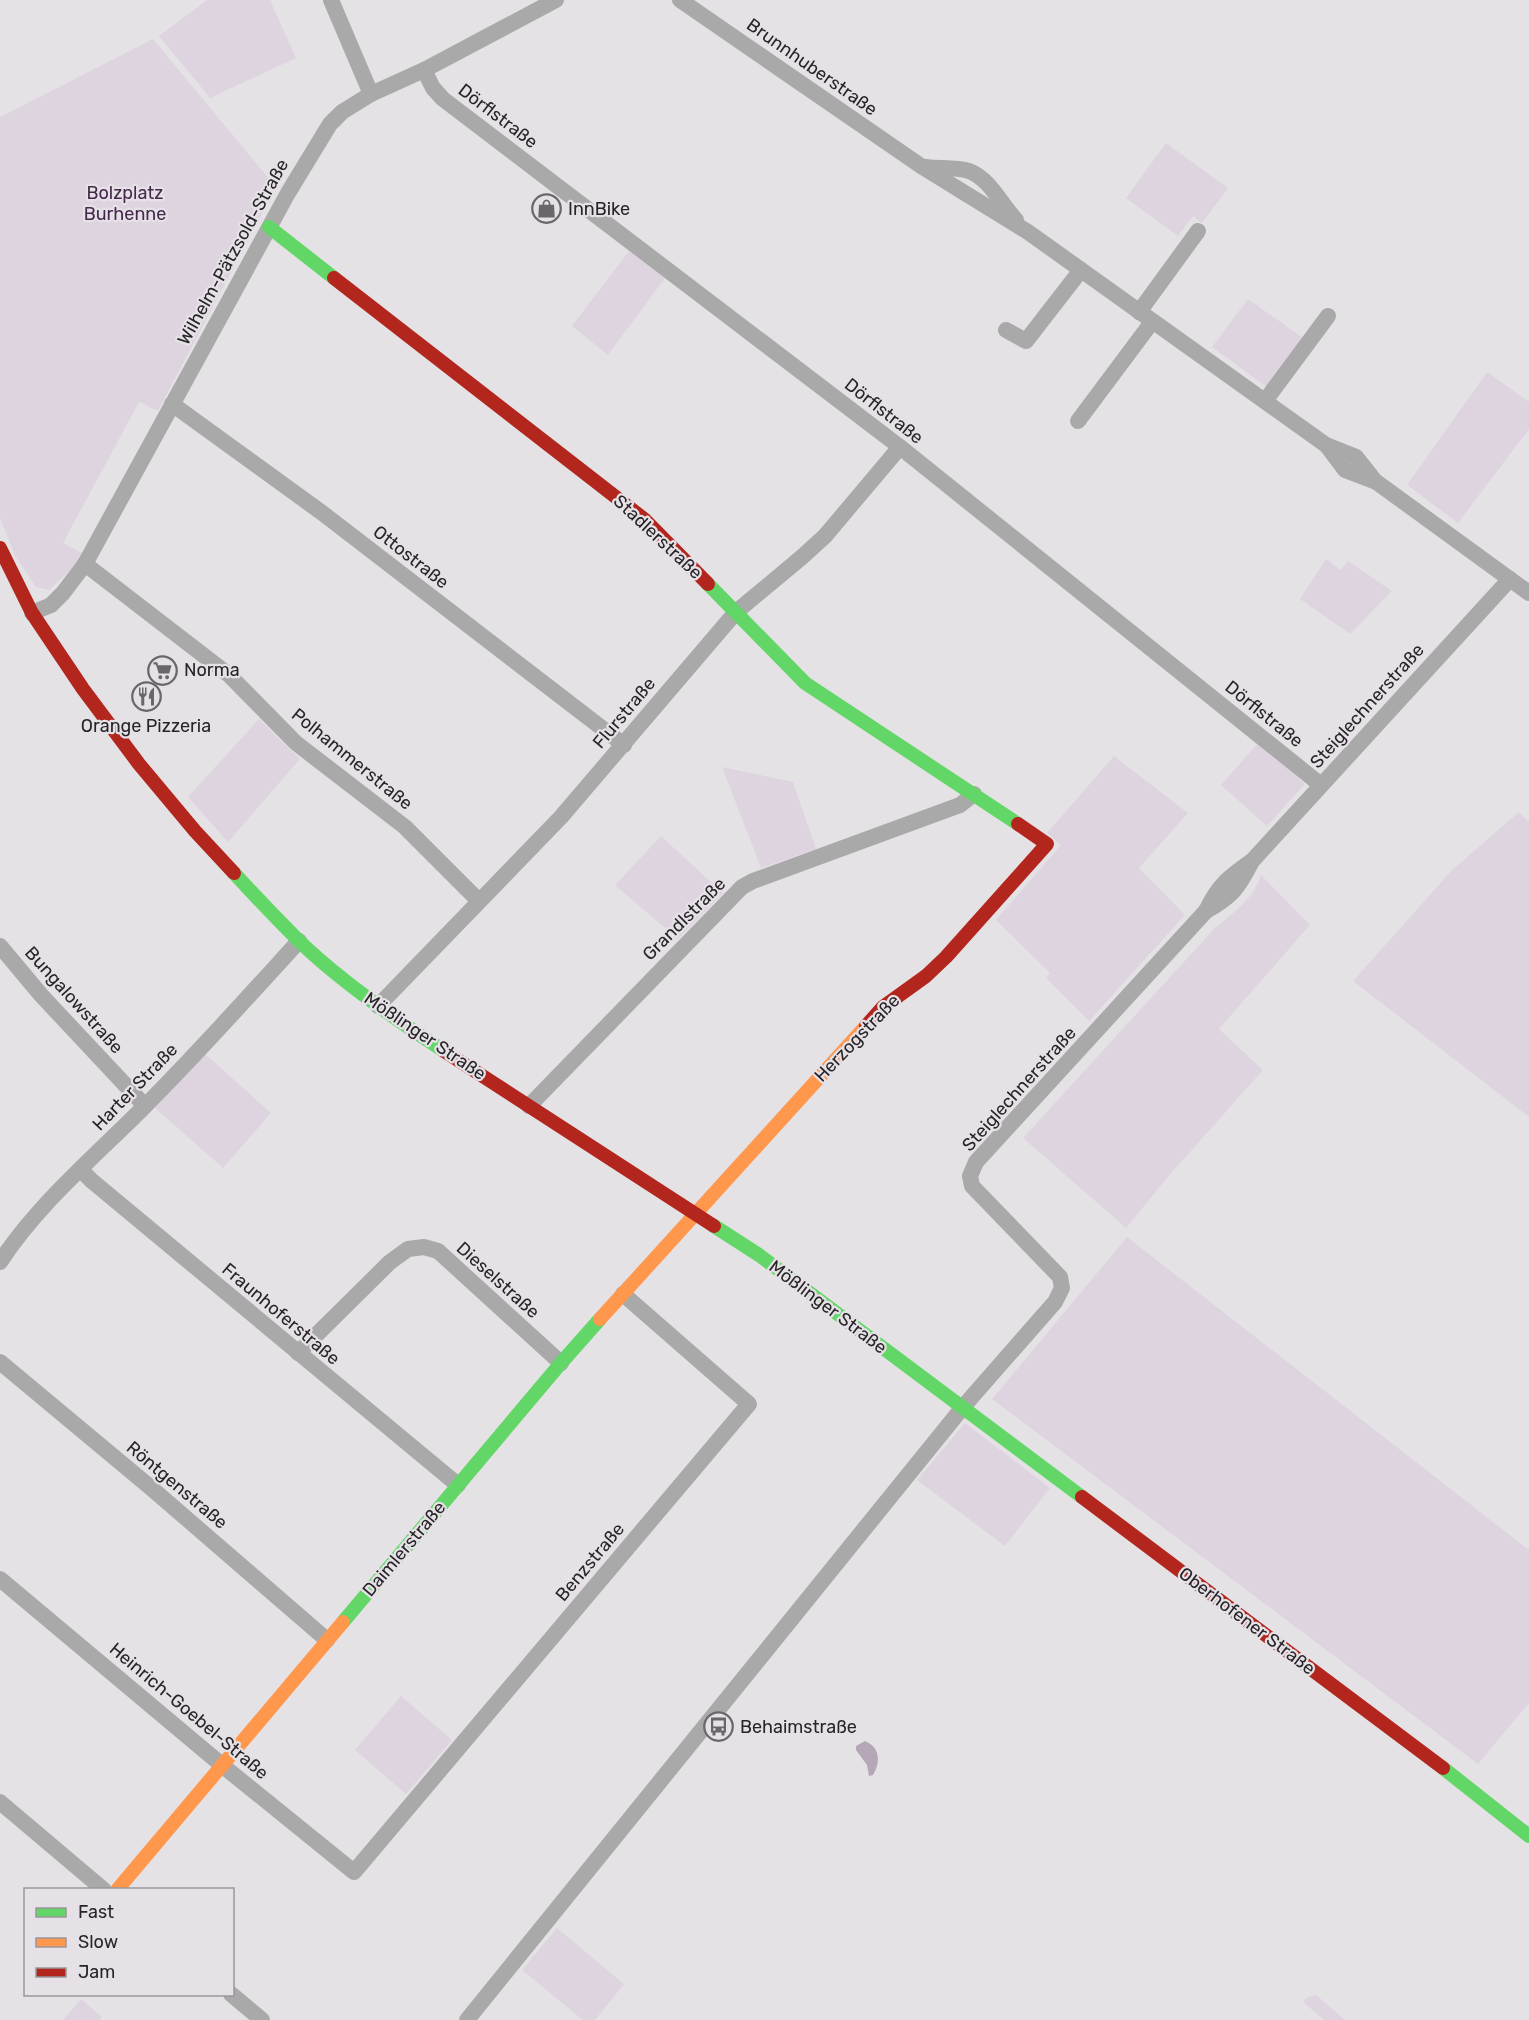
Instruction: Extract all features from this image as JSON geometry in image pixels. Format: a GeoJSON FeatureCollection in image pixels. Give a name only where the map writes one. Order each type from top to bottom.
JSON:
{"type":"FeatureCollection","features":[{"type":"Feature","properties":{"kind":"street"},"geometry":{"type":"LineString","coordinates":[[331,0],[372,94]]}},
{"type":"Feature","properties":{"kind":"street","name":"Wilhelm-Pätzsold-Straße"},"geometry":{"type":"LineString","coordinates":[[32,613],[51,605],[85,564],[299,172],[330,124],[342,112],[372,94],[424,70],[556,0]]}},
{"type":"Feature","properties":{"kind":"street","name":"Brunnhuberstraße"},"geometry":{"type":"LineString","coordinates":[[680,0],[921,166],[1028,232],[1326,446],[1356,457],[1375,481],[1529,593]]}},
{"type":"Feature","properties":{"kind":"street","name":"Dörflstraße"},"geometry":{"type":"LineString","coordinates":[[424,70],[442,99],[900,447],[1322,785]]}},
{"type":"Feature","properties":{"kind":"street","name":"Stadlerstraße"},"geometry":{"type":"LineString","coordinates":[[269,227],[644,519],[805,683],[1047,844]]}},
{"type":"Feature","properties":{"kind":"street"},"geometry":{"type":"LineString","coordinates":[[1078,421],[1146,317],[1198,231]]}},
{"type":"Feature","properties":{"kind":"street"},"geometry":{"type":"LineString","coordinates":[[1006,330],[1026,341],[1081,270]]}},
{"type":"Feature","properties":{"kind":"street"},"geometry":{"type":"LineString","coordinates":[[1264,400],[1328,316]]}},
{"type":"Feature","properties":{"kind":"street","name":"Ottostraße"},"geometry":{"type":"LineString","coordinates":[[172,404],[321,512],[624,745]]}},
{"type":"Feature","properties":{"kind":"street","name":"Flurstraße"},"geometry":{"type":"LineString","coordinates":[[378,1006],[478,900],[524,857],[624,745],[736,612],[825,536],[900,447]]}},
{"type":"Feature","properties":{"kind":"street","name":"Mößlinger Straße"},"geometry":{"type":"LineString","coordinates":[[0,548],[32,613],[88,696],[139,764],[225,863],[299,941],[378,1006],[759,1256],[963,1407]]}},
{"type":"Feature","properties":{"kind":"street","name":"Polhammerstraße"},"geometry":{"type":"LineString","coordinates":[[85,564],[229,675],[296,743],[405,827],[478,900]]}},
{"type":"Feature","properties":{"kind":"street","name":"Steiglechnerstraße"},"geometry":{"type":"LineString","coordinates":[[963,1407],[1055,1302],[1062,1288],[1060,1277],[972,1186],[970,1176],[976,1162],[1206,911],[1223,902],[1240,886],[1253,860],[1510,579]]}},
{"type":"Feature","properties":{"kind":"street","name":"Grandlstraße"},"geometry":{"type":"LineString","coordinates":[[529,1106],[742,887],[960,806],[974,794]]}},
{"type":"Feature","properties":{"kind":"street","name":"Herzogstraße"},"geometry":{"type":"LineString","coordinates":[[697,1214],[883,1007],[926,976],[946,957],[1047,844]]}},
{"type":"Feature","properties":{"kind":"street","name":"Harter Straße"},"geometry":{"type":"LineString","coordinates":[[2,1254],[50,1201],[145,1106],[299,941]]}},
{"type":"Feature","properties":{"kind":"street","name":"Bungalowstraße"},"geometry":{"type":"LineString","coordinates":[[0,946],[41,994],[145,1106]]}},
{"type":"Feature","properties":{"kind":"street","name":"Fraunhoferstraße"},"geometry":{"type":"LineString","coordinates":[[81,1170],[459,1485]]}},
{"type":"Feature","properties":{"kind":"street","name":"Daimlerstraße"},"geometry":{"type":"LineString","coordinates":[[119,1888],[561,1363],[697,1214]]}},
{"type":"Feature","properties":{"kind":"street","name":"Dieselstraße"},"geometry":{"type":"LineString","coordinates":[[298,1353],[390,1262],[408,1249],[424,1246],[438,1251],[561,1363]]}},
{"type":"Feature","properties":{"kind":"street","name":"Benzstraße"},"geometry":{"type":"LineString","coordinates":[[354,1872],[749,1404],[623,1294]]}},
{"type":"Feature","properties":{"kind":"street","name":"Röntgenstraße"},"geometry":{"type":"LineString","coordinates":[[0,1362],[150,1487],[327,1640]]}},
{"type":"Feature","properties":{"kind":"street"},"geometry":{"type":"LineString","coordinates":[[467,2020],[963,1407]]}},
{"type":"Feature","properties":{"kind":"street","name":"Oberhofener Straße"},"geometry":{"type":"LineString","coordinates":[[963,1407],[1470,1788],[1529,1836]]}},
{"type":"Feature","properties":{"kind":"street","name":"Heinrich-Goebel-Straße"},"geometry":{"type":"LineString","coordinates":[[0,1580],[354,1872]]}},
{"type":"Feature","properties":{"kind":"street"},"geometry":{"type":"LineString","coordinates":[[0,1802],[102,1888]]}},
{"type":"Feature","properties":{"kind":"street"},"geometry":{"type":"LineString","coordinates":[[232,1996],[262,2020]]}},
{"type":"Feature","properties":{"kind":"green space"},"geometry":{"type":"Polygon","coordinates":[[[207,0],[270,0],[296,58],[210,98],[159,36],[207,0]]]}},
{"type":"Feature","properties":{"kind":"green space","name":"Bolzplatz Burhenne"},"geometry":{"type":"Polygon","coordinates":[[[153,39],[276,187],[158,411],[139,402],[63,543],[82,553],[77,564],[49,590],[36,587],[15,556],[0,518],[0,117],[153,39]]]}},
{"type":"Feature","properties":{"kind":"green space"},"geometry":{"type":"Polygon","coordinates":[[[1166,143],[1228,188],[1202,223],[1193,216],[1178,236],[1126,198],[1166,143]]]}},
{"type":"Feature","properties":{"kind":"green space"},"geometry":{"type":"Polygon","coordinates":[[[629,251],[665,278],[608,355],[572,326],[629,251]]]}},
{"type":"Feature","properties":{"kind":"green space"},"geometry":{"type":"Polygon","coordinates":[[[1248,299],[1303,338],[1268,388],[1212,347],[1248,299]]]}},
{"type":"Feature","properties":{"kind":"green space"},"geometry":{"type":"Polygon","coordinates":[[[1487,372],[1529,402],[1529,429],[1458,523],[1407,485],[1487,372]]]}},
{"type":"Feature","properties":{"kind":"green space"},"geometry":{"type":"Polygon","coordinates":[[[1326,559],[1341,570],[1348,561],[1392,591],[1350,634],[1300,599],[1326,559]]]}},
{"type":"Feature","properties":{"kind":"green space"},"geometry":{"type":"Polygon","coordinates":[[[259,719],[300,759],[228,842],[188,797],[259,719]]]}},
{"type":"Feature","properties":{"kind":"green space"},"geometry":{"type":"Polygon","coordinates":[[[1259,742],[1305,784],[1267,826],[1221,785],[1259,742]]]}},
{"type":"Feature","properties":{"kind":"green space"},"geometry":{"type":"Polygon","coordinates":[[[1114,756],[1188,813],[1139,868],[1185,915],[1089,1021],[1046,978],[1050,973],[996,920],[1061,845],[1047,833],[1114,756]]]}},
{"type":"Feature","properties":{"kind":"green space"},"geometry":{"type":"Polygon","coordinates":[[[722,767],[793,782],[816,849],[761,868],[722,767]]]}},
{"type":"Feature","properties":{"kind":"green space"},"geometry":{"type":"Polygon","coordinates":[[[1519,812],[1529,822],[1529,1117],[1353,981],[1452,870],[1519,812]]]}},
{"type":"Feature","properties":{"kind":"green space"},"geometry":{"type":"Polygon","coordinates":[[[661,836],[723,893],[678,939],[615,885],[661,836]]]}},
{"type":"Feature","properties":{"kind":"green space"},"geometry":{"type":"Polygon","coordinates":[[[1261,875],[1310,925],[1219,1029],[1263,1070],[1126,1228],[1023,1138],[1213,930],[1247,899],[1258,884],[1261,875]]]}},
{"type":"Feature","properties":{"kind":"green space"},"geometry":{"type":"Polygon","coordinates":[[[205,1054],[271,1113],[223,1168],[155,1108],[205,1054]]]}},
{"type":"Feature","properties":{"kind":"green space"},"geometry":{"type":"Polygon","coordinates":[[[1127,1237],[1529,1550],[1529,1703],[1478,1764],[992,1399],[1127,1237]]]}},
{"type":"Feature","properties":{"kind":"green space"},"geometry":{"type":"Polygon","coordinates":[[[965,1423],[1050,1488],[1005,1546],[917,1480],[965,1423]]]}},
{"type":"Feature","properties":{"kind":"green space"},"geometry":{"type":"Polygon","coordinates":[[[401,1696],[452,1740],[406,1794],[355,1750],[401,1696]]]}},
{"type":"Feature","properties":{"kind":"green space"},"geometry":{"type":"Polygon","coordinates":[[[557,1928],[624,1984],[595,2020],[583,2020],[522,1970],[557,1928]]]}},
{"type":"Feature","properties":{"kind":"green space"},"geometry":{"type":"Polygon","coordinates":[[[1316,1995],[1345,2020],[1324,2020],[1303,2002],[1306,1998],[1316,1995]]]}},
{"type":"Feature","properties":{"kind":"green space"},"geometry":{"type":"Polygon","coordinates":[[[81,1999],[102,2017],[99,2020],[63,2020],[81,1999]]]}},
{"type":"Feature","properties":{"kind":"shaded area"},"geometry":{"type":"Polygon","coordinates":[[[865,1741],[874,1747],[878,1755],[876,1770],[873,1775],[869,1776],[867,1765],[856,1750],[856,1746],[865,1741]]]}},
{"type":"Feature","properties":{"kind":"traffic: fast"},"geometry":{"type":"LineString","coordinates":[[269,227],[334,278]]}},
{"type":"Feature","properties":{"kind":"traffic: fast"},"geometry":{"type":"LineString","coordinates":[[708,584],[805,683],[1018,824]]}},
{"type":"Feature","properties":{"kind":"traffic: fast"},"geometry":{"type":"LineString","coordinates":[[234,873],[314,955],[387,1013],[444,1051]]}},
{"type":"Feature","properties":{"kind":"traffic: fast"},"geometry":{"type":"LineString","coordinates":[[714,1226],[759,1255],[1082,1497]]}},
{"type":"Feature","properties":{"kind":"traffic: fast"},"geometry":{"type":"LineString","coordinates":[[343,1622],[600,1319]]}},
{"type":"Feature","properties":{"kind":"traffic: fast"},"geometry":{"type":"LineString","coordinates":[[1443,1768],[1529,1836]]}},
{"type":"Feature","properties":{"kind":"traffic: slow"},"geometry":{"type":"LineString","coordinates":[[600,1319],[866,1026]]}},
{"type":"Feature","properties":{"kind":"traffic: slow"},"geometry":{"type":"LineString","coordinates":[[119,1888],[343,1622]]}},
{"type":"Feature","properties":{"kind":"traffic: jam"},"geometry":{"type":"LineString","coordinates":[[334,278],[644,519],[708,584]]}},
{"type":"Feature","properties":{"kind":"traffic: jam"},"geometry":{"type":"LineString","coordinates":[[0,548],[32,613],[83,689],[139,764],[195,831],[234,873]]}},
{"type":"Feature","properties":{"kind":"traffic: jam"},"geometry":{"type":"LineString","coordinates":[[866,1026],[883,1007],[926,976],[946,957],[1047,844],[1018,824]]}},
{"type":"Feature","properties":{"kind":"traffic: jam"},"geometry":{"type":"LineString","coordinates":[[444,1051],[714,1226]]}},
{"type":"Feature","properties":{"kind":"traffic: jam"},"geometry":{"type":"LineString","coordinates":[[1082,1497],[1443,1768]]}},
{"type":"Feature","properties":{"kind":"place","name":"InnBike"},"geometry":{"type":"Point","coordinates":[547,209]}},
{"type":"Feature","properties":{"kind":"place","name":"Norma"},"geometry":{"type":"Point","coordinates":[163,670]}},
{"type":"Feature","properties":{"kind":"place","name":"Orange Pizzeria"},"geometry":{"type":"Point","coordinates":[146,697]}},
{"type":"Feature","properties":{"kind":"place","name":"Behaimstraße"},"geometry":{"type":"Point","coordinates":[719,1727]}}]}
